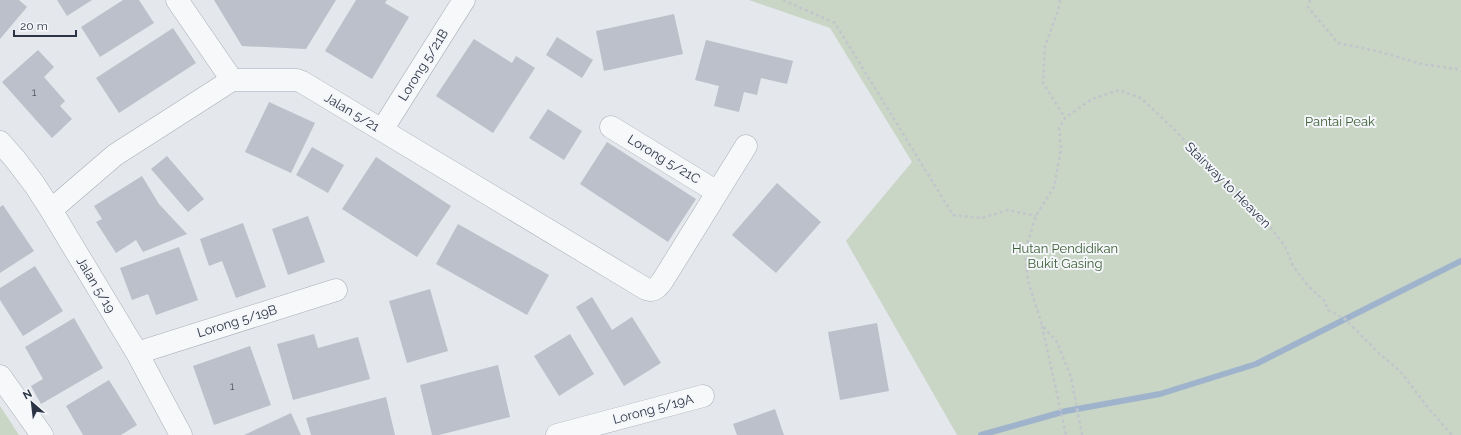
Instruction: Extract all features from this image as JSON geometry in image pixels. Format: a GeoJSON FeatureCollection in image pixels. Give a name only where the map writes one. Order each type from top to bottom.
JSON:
{"type":"FeatureCollection","features":[{"type":"Feature","properties":{"kind":"street"},"geometry":{"type":"LineString","coordinates":[[51,210],[115,155],[232,80],[177,0]]}},
{"type":"Feature","properties":{"kind":"street","name":"Lorong 5/21B"},"geometry":{"type":"LineString","coordinates":[[382,130],[464,0]]}},
{"type":"Feature","properties":{"kind":"street","name":"Jalan 5/21"},"geometry":{"type":"LineString","coordinates":[[232,80],[297,80],[302,82],[650,290],[655,289],[663,280],[717,192]]}},
{"type":"Feature","properties":{"kind":"street","name":"Lorong 5/21C"},"geometry":{"type":"LineString","coordinates":[[611,127],[717,192]]}},
{"type":"Feature","properties":{"kind":"street","name":"Jalan 5/19"},"geometry":{"type":"LineString","coordinates":[[0,142],[30,179],[51,210],[137,353],[181,435]]}},
{"type":"Feature","properties":{"kind":"street"},"geometry":{"type":"LineString","coordinates":[[717,192],[746,146]]}},
{"type":"Feature","properties":{"kind":"street","name":"Lorong 5/19B"},"geometry":{"type":"LineString","coordinates":[[137,353],[336,290]]}},
{"type":"Feature","properties":{"kind":"street"},"geometry":{"type":"LineString","coordinates":[[0,376],[42,435]]}},
{"type":"Feature","properties":{"kind":"street","name":"Lorong 5/19A"},"geometry":{"type":"LineString","coordinates":[[557,435],[703,396]]}},
{"type":"Feature","properties":{"kind":"path"},"geometry":{"type":"LineString","coordinates":[[783,0],[790,1],[835,23],[953,215],[982,218],[1008,210],[1036,216]]}},
{"type":"Feature","properties":{"kind":"path"},"geometry":{"type":"LineString","coordinates":[[1060,0],[1058,11],[1045,46],[1043,84],[1065,118],[1059,128],[1061,149],[1054,187],[1036,216],[1024,251],[1028,281],[1042,325],[1066,435]]}},
{"type":"Feature","properties":{"kind":"path"},"geometry":{"type":"LineString","coordinates":[[1310,0],[1308,7],[1338,43],[1376,51],[1422,64],[1461,71]]}},
{"type":"Feature","properties":{"kind":"path","name":"Stairway to Heaven"},"geometry":{"type":"LineString","coordinates":[[1065,118],[1092,99],[1119,90],[1141,98],[1176,131],[1239,197],[1266,222],[1285,246],[1293,266],[1309,287],[1324,300],[1328,310],[1345,320],[1381,355],[1400,370],[1429,409],[1452,435]]}},
{"type":"Feature","properties":{"kind":"path"},"geometry":{"type":"LineString","coordinates":[[1042,325],[1057,342],[1071,377],[1082,435]]}},
{"type":"Feature","properties":{"kind":"green space","name":"Hutan Pendidikan Bukit Gasing"},"geometry":{"type":"Polygon","coordinates":[[[749,0],[1461,0],[1461,435],[957,435],[846,241],[912,162],[830,28],[749,0]]]}},
{"type":"Feature","properties":{"kind":"green space"},"geometry":{"type":"Polygon","coordinates":[[[0,406],[19,435],[0,435],[0,406]]]}},
{"type":"Feature","properties":{"kind":"building"},"geometry":{"type":"Polygon","coordinates":[[[0,0],[19,0],[27,7],[0,39],[0,0]]]}},
{"type":"Feature","properties":{"kind":"building"},"geometry":{"type":"Polygon","coordinates":[[[57,0],[92,0],[67,16],[57,0]]]}},
{"type":"Feature","properties":{"kind":"building"},"geometry":{"type":"Polygon","coordinates":[[[123,0],[139,0],[154,23],[100,57],[81,27],[123,0]]]}},
{"type":"Feature","properties":{"kind":"building"},"geometry":{"type":"Polygon","coordinates":[[[214,0],[336,0],[306,49],[242,46],[214,0]]]}},
{"type":"Feature","properties":{"kind":"building"},"geometry":{"type":"Polygon","coordinates":[[[356,0],[387,0],[385,3],[409,17],[372,79],[325,51],[356,0]]]}},
{"type":"Feature","properties":{"kind":"building"},"geometry":{"type":"Polygon","coordinates":[[[674,14],[683,54],[604,71],[596,31],[674,14]]]}},
{"type":"Feature","properties":{"kind":"building"},"geometry":{"type":"Polygon","coordinates":[[[173,28],[196,63],[119,113],[96,78],[173,28]]]}},
{"type":"Feature","properties":{"kind":"building"},"geometry":{"type":"Polygon","coordinates":[[[557,37],[593,60],[582,78],[546,55],[557,37]]]}},
{"type":"Feature","properties":{"kind":"building"},"geometry":{"type":"Polygon","coordinates":[[[474,39],[512,63],[516,56],[535,68],[493,133],[436,96],[474,39]]]}},
{"type":"Feature","properties":{"kind":"building"},"geometry":{"type":"Polygon","coordinates":[[[706,40],[793,61],[787,84],[761,78],[757,95],[744,92],[739,112],[714,106],[719,86],[695,80],[706,40]]]}},
{"type":"Feature","properties":{"kind":"building"},"geometry":{"type":"Polygon","coordinates":[[[38,50],[54,67],[44,77],[65,101],[60,106],[72,119],[52,138],[2,82],[38,50]]]}},
{"type":"Feature","properties":{"kind":"building"},"geometry":{"type":"Polygon","coordinates":[[[269,102],[315,123],[291,173],[245,152],[269,102]]]}},
{"type":"Feature","properties":{"kind":"building"},"geometry":{"type":"Polygon","coordinates":[[[548,109],[582,131],[564,160],[529,138],[548,109]]]}},
{"type":"Feature","properties":{"kind":"building"},"geometry":{"type":"Polygon","coordinates":[[[607,142],[696,199],[668,242],[580,184],[607,142]]]}},
{"type":"Feature","properties":{"kind":"building"},"geometry":{"type":"Polygon","coordinates":[[[312,147],[344,165],[328,193],[296,175],[312,147]]]}},
{"type":"Feature","properties":{"kind":"building"},"geometry":{"type":"Polygon","coordinates":[[[167,156],[204,199],[188,212],[151,169],[167,156]]]}},
{"type":"Feature","properties":{"kind":"building"},"geometry":{"type":"Polygon","coordinates":[[[376,157],[451,206],[417,257],[342,209],[376,157]]]}},
{"type":"Feature","properties":{"kind":"building"},"geometry":{"type":"Polygon","coordinates":[[[142,176],[159,204],[187,234],[143,252],[136,240],[116,253],[96,222],[102,219],[94,206],[142,176]]]}},
{"type":"Feature","properties":{"kind":"building"},"geometry":{"type":"Polygon","coordinates":[[[777,183],[821,222],[776,273],[732,235],[777,183]]]}},
{"type":"Feature","properties":{"kind":"building"},"geometry":{"type":"Polygon","coordinates":[[[3,205],[34,251],[0,273],[0,207],[3,205]]]}},
{"type":"Feature","properties":{"kind":"building"},"geometry":{"type":"Polygon","coordinates":[[[308,216],[325,262],[288,275],[272,229],[308,216]]]}},
{"type":"Feature","properties":{"kind":"building"},"geometry":{"type":"Polygon","coordinates":[[[243,223],[266,287],[236,298],[222,261],[209,266],[200,239],[243,223]]]}},
{"type":"Feature","properties":{"kind":"building"},"geometry":{"type":"Polygon","coordinates":[[[458,224],[549,275],[527,315],[436,264],[458,224]]]}},
{"type":"Feature","properties":{"kind":"building"},"geometry":{"type":"Polygon","coordinates":[[[179,247],[198,300],[156,315],[148,294],[132,300],[120,268],[179,247]]]}},
{"type":"Feature","properties":{"kind":"building"},"geometry":{"type":"Polygon","coordinates":[[[35,266],[63,311],[23,336],[0,300],[0,288],[35,266]]]}},
{"type":"Feature","properties":{"kind":"building"},"geometry":{"type":"Polygon","coordinates":[[[430,289],[448,351],[407,363],[389,301],[430,289]]]}},
{"type":"Feature","properties":{"kind":"building"},"geometry":{"type":"Polygon","coordinates":[[[592,297],[612,330],[632,317],[661,363],[624,386],[576,307],[592,297]]]}},
{"type":"Feature","properties":{"kind":"building"},"geometry":{"type":"Polygon","coordinates":[[[74,318],[103,368],[41,404],[31,386],[43,379],[25,347],[74,318]]]}},
{"type":"Feature","properties":{"kind":"building"},"geometry":{"type":"Polygon","coordinates":[[[877,323],[889,391],[840,400],[828,332],[877,323]]]}},
{"type":"Feature","properties":{"kind":"building"},"geometry":{"type":"Polygon","coordinates":[[[314,334],[318,348],[358,337],[370,379],[293,400],[277,344],[314,334]]]}},
{"type":"Feature","properties":{"kind":"building"},"geometry":{"type":"Polygon","coordinates":[[[570,334],[594,374],[559,396],[534,356],[570,334]]]}},
{"type":"Feature","properties":{"kind":"building"},"geometry":{"type":"Polygon","coordinates":[[[250,346],[271,405],[214,425],[193,366],[250,346]]]}},
{"type":"Feature","properties":{"kind":"building"},"geometry":{"type":"Polygon","coordinates":[[[498,365],[510,417],[439,435],[432,435],[420,385],[498,365]]]}},
{"type":"Feature","properties":{"kind":"building"},"geometry":{"type":"Polygon","coordinates":[[[109,380],[137,425],[121,435],[83,435],[66,406],[109,380]]]}},
{"type":"Feature","properties":{"kind":"building"},"geometry":{"type":"Polygon","coordinates":[[[386,397],[395,435],[311,435],[306,418],[386,397]]]}},
{"type":"Feature","properties":{"kind":"building"},"geometry":{"type":"Polygon","coordinates":[[[775,409],[784,435],[737,435],[733,424],[775,409]]]}},
{"type":"Feature","properties":{"kind":"building"},"geometry":{"type":"Polygon","coordinates":[[[291,413],[301,435],[244,435],[291,413]]]}},
{"type":"Feature","properties":{"kind":"waterway"},"geometry":{"type":"LineString","coordinates":[[981,435],[1066,411],[1160,394],[1256,364],[1461,261]]}},
{"type":"Feature","properties":{"kind":"park label","name":"Pantai Peak"},"geometry":{"type":"Point","coordinates":[1340,121]}}]}
